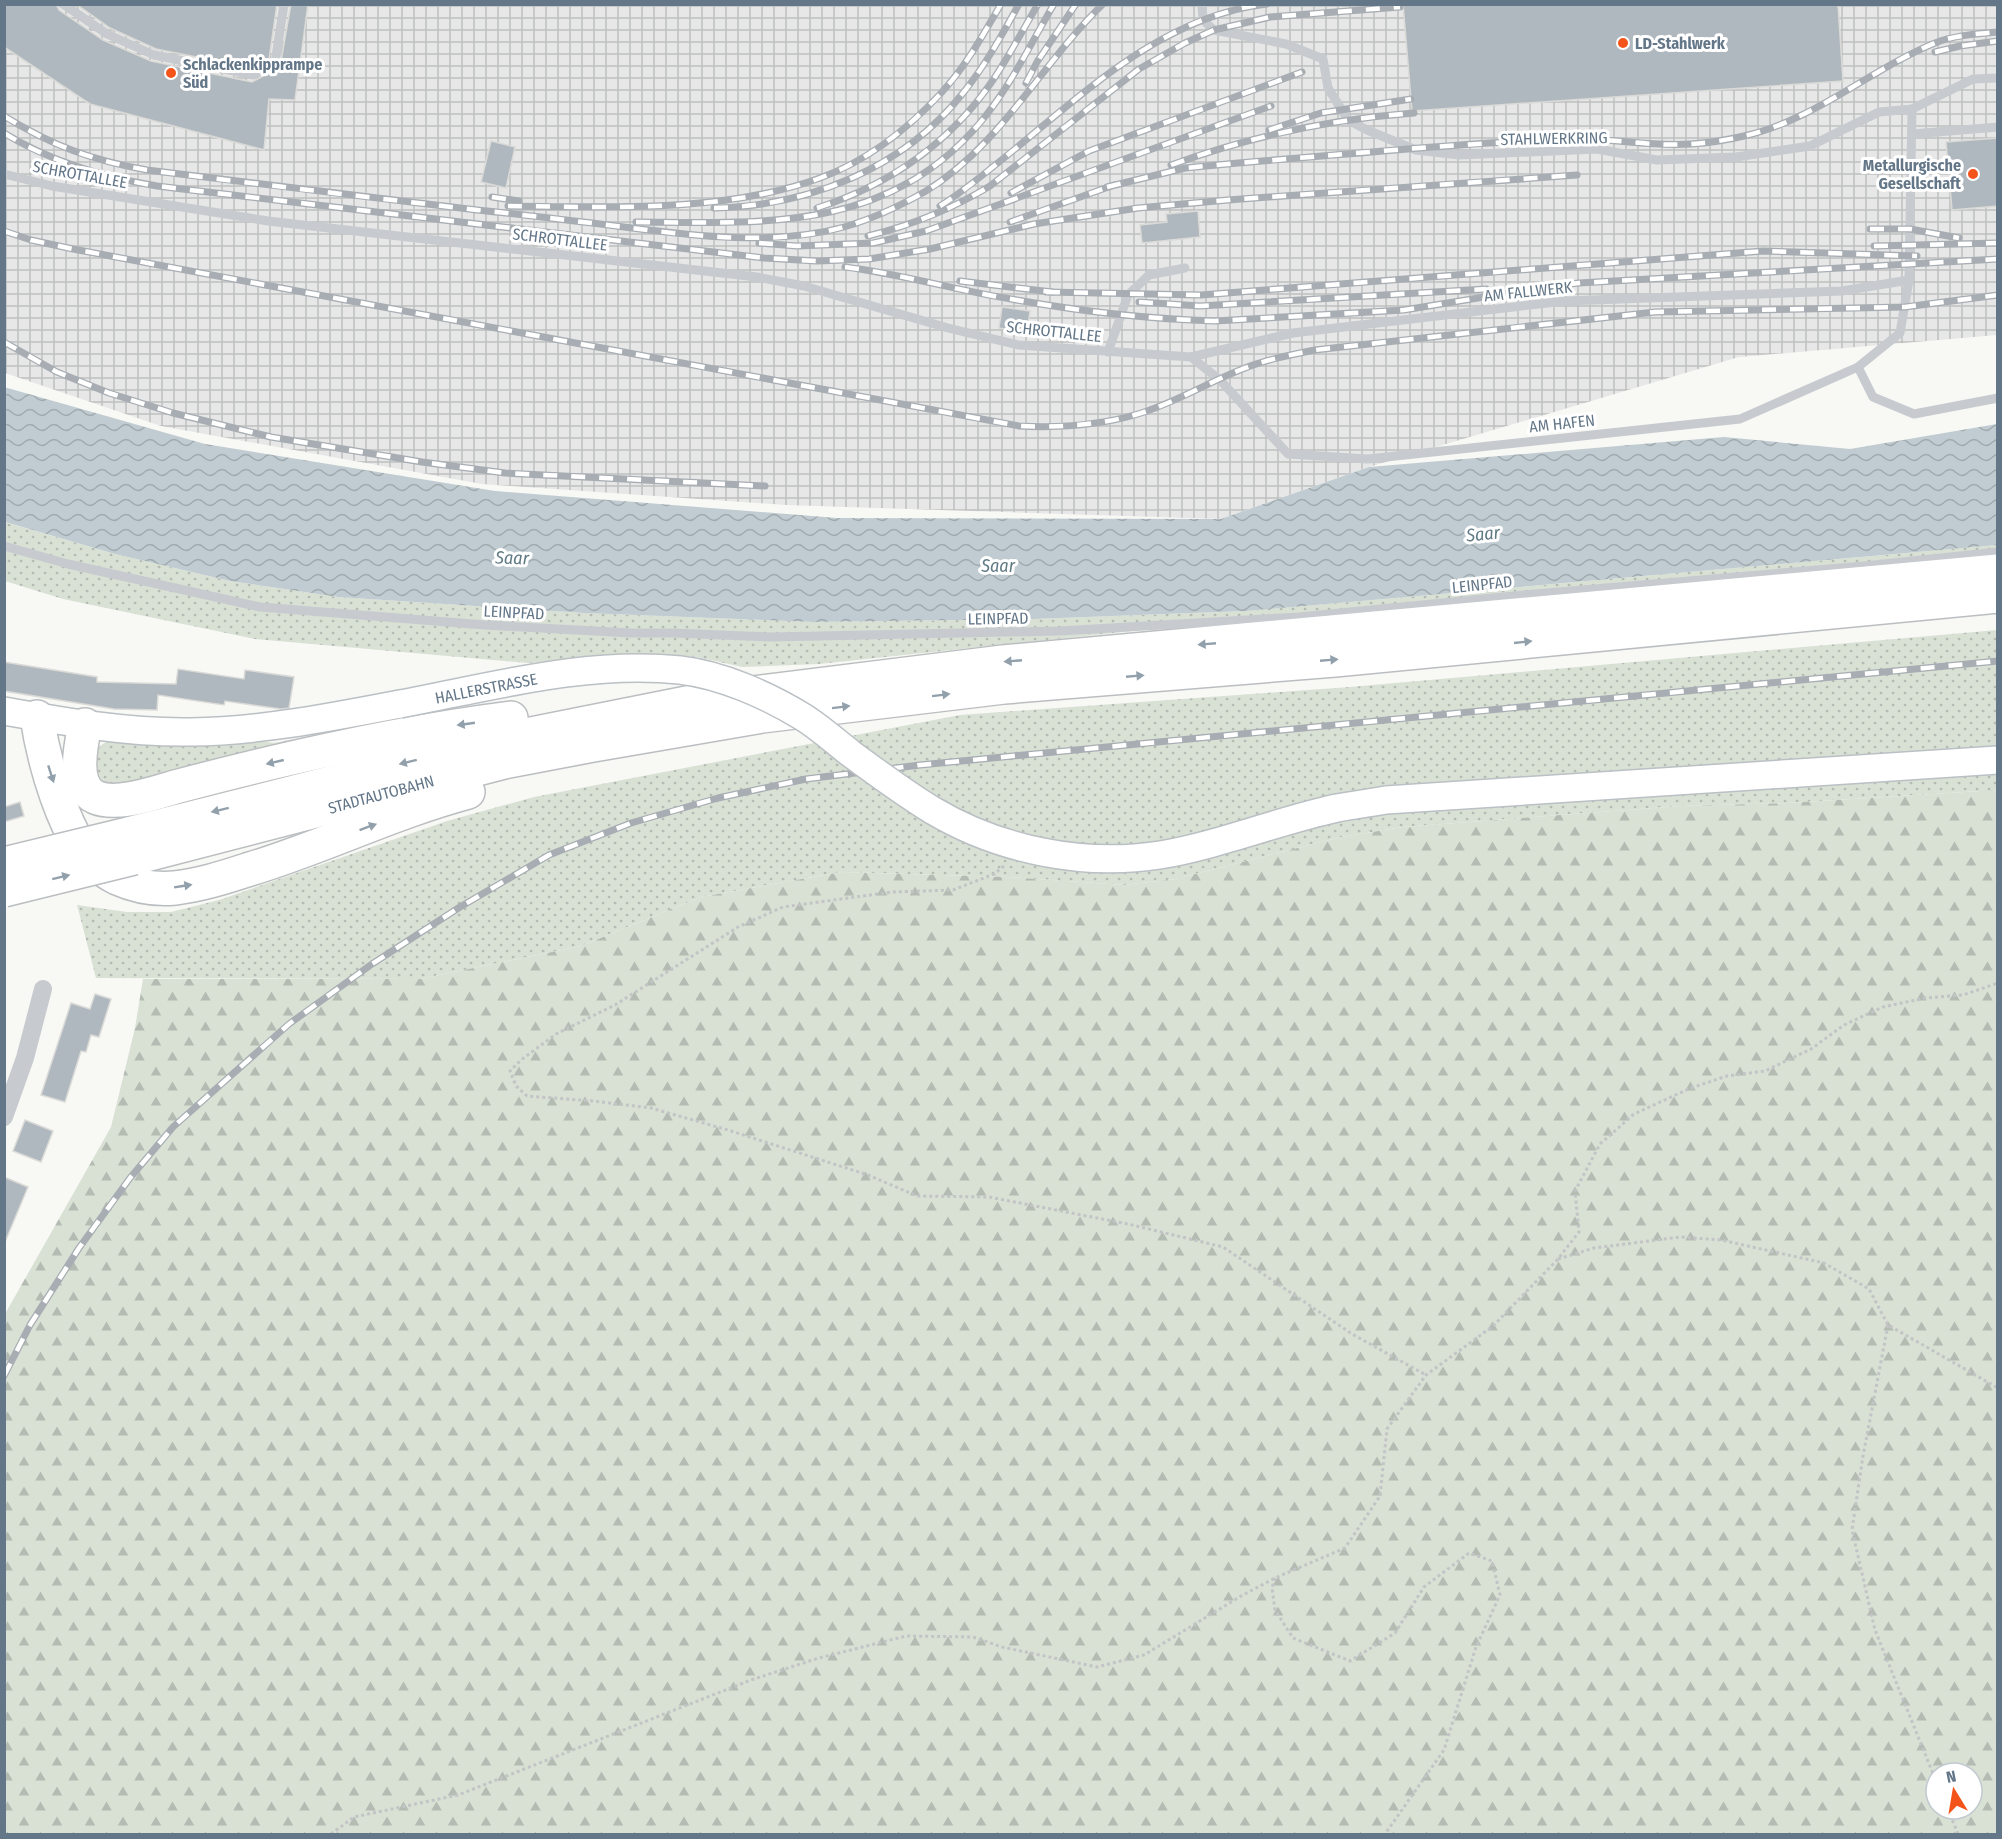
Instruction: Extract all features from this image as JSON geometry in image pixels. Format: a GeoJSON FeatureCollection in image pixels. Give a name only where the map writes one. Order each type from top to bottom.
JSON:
{"type":"FeatureCollection","features":[{"type":"Feature","properties":{"kind":"highway"},"geometry":{"type":"LineString","coordinates":[[85,725],[79,770],[84,787],[94,796],[114,801],[142,796],[239,770],[423,730],[588,708],[706,712],[881,689],[1003,662],[1998,571]]}},
{"type":"Feature","properties":{"kind":"highway"},"geometry":{"type":"LineString","coordinates":[[881,689],[1004,687],[1335,660],[1998,596]]}},
{"type":"Feature","properties":{"kind":"highway","name":"STADTAUTOBAHN"},"geometry":{"type":"LineString","coordinates":[[4,890],[131,846],[504,762],[706,712],[762,716],[881,689]]}},
{"type":"Feature","properties":{"kind":"highway"},"geometry":{"type":"LineString","coordinates":[[38,717],[40,739],[46,759],[76,839],[94,862],[116,878],[154,888],[174,888],[209,882],[269,864],[455,795],[631,748],[706,712]]}},
{"type":"Feature","properties":{"kind":"highway"},"geometry":{"type":"LineString","coordinates":[[4,864],[131,846]]}},
{"type":"Feature","properties":{"kind":"street","name":"HALLERSTRASSE"},"geometry":{"type":"LineString","coordinates":[[4,711],[136,731],[191,732],[252,729],[554,675],[628,667],[682,670],[722,680],[766,697],[804,717],[904,793],[969,829],[1027,849],[1088,857],[1116,858],[1159,855],[1205,845],[1336,808],[1386,800],[1998,760]]}},
{"type":"Feature","properties":{"kind":"street"},"geometry":{"type":"LineString","coordinates":[[4,1117],[25,1058],[43,989]]}},
{"type":"Feature","properties":{"kind":"lane"},"geometry":{"type":"LineString","coordinates":[[63,4],[107,34],[154,55],[253,75],[275,63],[284,4]]}},
{"type":"Feature","properties":{"kind":"lane","name":"STAHLWERKRING"},"geometry":{"type":"LineString","coordinates":[[1202,4],[1203,20],[1214,30],[1286,44],[1323,59],[1328,88],[1348,120],[1416,150],[1460,155],[1597,149],[1657,160],[1736,157],[1810,146],[1879,112],[1912,109],[1973,79],[1998,78]]}},
{"type":"Feature","properties":{"kind":"lane"},"geometry":{"type":"LineString","coordinates":[[1909,280],[1912,109]]}},
{"type":"Feature","properties":{"kind":"lane"},"geometry":{"type":"LineString","coordinates":[[1913,134],[1998,127]]}},
{"type":"Feature","properties":{"kind":"lane","name":"SCHROTTALLEE"},"geometry":{"type":"LineString","coordinates":[[4,174],[52,186],[268,221],[757,277],[804,286],[948,328],[1018,345],[1108,352]]}},
{"type":"Feature","properties":{"kind":"lane"},"geometry":{"type":"LineString","coordinates":[[1108,352],[1128,294],[1149,275],[1185,268]]}},
{"type":"Feature","properties":{"kind":"lane","name":"AM FALLWERK"},"geometry":{"type":"LineString","coordinates":[[1108,352],[1191,357],[1293,333],[1565,301],[1842,291],[1909,280]]}},
{"type":"Feature","properties":{"kind":"lane","name":"AM HAFEN"},"geometry":{"type":"LineString","coordinates":[[1191,357],[1220,380],[1288,454],[1368,459],[1740,419],[1858,367],[1900,333],[1909,280]]}},
{"type":"Feature","properties":{"kind":"lane"},"geometry":{"type":"LineString","coordinates":[[1858,367],[1873,397],[1914,414],[1998,398]]}},
{"type":"Feature","properties":{"kind":"lane","name":"LEINPFAD"},"geometry":{"type":"LineString","coordinates":[[4,546],[68,564],[260,607],[494,626],[771,637],[1060,631],[1299,617],[1998,552]]}},
{"type":"Feature","properties":{"kind":"path"},"geometry":{"type":"LineString","coordinates":[[1027,849],[994,874],[953,890],[892,892],[783,907],[738,927],[615,1005],[556,1034],[510,1071],[516,1086],[527,1096],[651,1108],[868,1175],[917,1196],[989,1197],[1128,1224],[1223,1247],[1352,1334],[1426,1375]]}},
{"type":"Feature","properties":{"kind":"path"},"geometry":{"type":"LineString","coordinates":[[331,1834],[354,1817],[458,1795],[751,1680],[819,1658],[906,1636],[973,1637],[1002,1647],[1097,1667],[1144,1655],[1240,1596],[1275,1578],[1346,1548],[1380,1496],[1387,1429],[1426,1375],[1493,1326],[1558,1259],[1579,1232],[1575,1191],[1600,1144],[1634,1114],[1691,1088],[1727,1076],[1766,1071],[1810,1049],[1844,1025],[1883,1007],[1925,998],[1963,995],[1998,983]]}},
{"type":"Feature","properties":{"kind":"path"},"geometry":{"type":"LineString","coordinates":[[1558,1259],[1594,1248],[1680,1237],[1721,1240],[1824,1263],[1869,1289],[1888,1325],[1998,1388]]}},
{"type":"Feature","properties":{"kind":"path"},"geometry":{"type":"LineString","coordinates":[[1888,1325],[1863,1456],[1852,1530],[1875,1630],[1928,1761]]}},
{"type":"Feature","properties":{"kind":"path"},"geometry":{"type":"LineString","coordinates":[[1275,1578],[1272,1588],[1275,1610],[1293,1638],[1350,1661],[1395,1633],[1424,1587],[1469,1553],[1492,1561],[1500,1595],[1476,1647],[1444,1750],[1384,1834]]}},
{"type":"Feature","properties":{"kind":"shaded area"},"geometry":{"type":"Polygon","coordinates":[[[5,5],[1997,5],[1997,335],[1739,357],[1369,467],[1221,519],[786,505],[482,484],[161,426],[5,373],[5,5]]]}},
{"type":"Feature","properties":{"kind":"green space"},"geometry":{"type":"Polygon","coordinates":[[[4,522],[115,554],[230,581],[338,597],[584,613],[814,622],[1033,619],[1246,611],[1997,545],[1998,554],[1333,610],[819,664],[742,667],[697,657],[653,654],[604,655],[528,663],[255,639],[63,599],[5,581],[4,522]]]}},
{"type":"Feature","properties":{"kind":"green space"},"geometry":{"type":"Polygon","coordinates":[[[1997,630],[1997,790],[1787,803],[1680,806],[1403,827],[1341,837],[1175,879],[1124,885],[1008,877],[841,872],[701,897],[581,946],[420,979],[96,978],[77,905],[127,912],[171,912],[219,900],[447,821],[534,797],[960,715],[1350,687],[1997,630]]]}},
{"type":"Feature","properties":{"kind":"green space"},"geometry":{"type":"Polygon","coordinates":[[[341,730],[127,785],[103,782],[93,771],[96,752],[101,745],[111,740],[252,740],[274,743],[341,730]]]}},
{"type":"Feature","properties":{"kind":"green space"},"geometry":{"type":"Polygon","coordinates":[[[1997,790],[1997,1834],[5,1834],[5,1314],[111,1127],[135,1028],[143,979],[420,979],[581,946],[701,897],[841,872],[1008,877],[1124,885],[1175,879],[1341,837],[1403,827],[1680,806],[1787,803],[1997,790]]]}},
{"type":"Feature","properties":{"kind":"water","name":"Saar"},"geometry":{"type":"Polygon","coordinates":[[[4,387],[205,444],[495,491],[837,518],[1221,519],[1369,467],[1724,437],[1850,449],[1997,424],[1997,545],[1246,611],[1033,619],[814,622],[584,613],[338,597],[230,581],[115,554],[5,522],[4,387]]]}},
{"type":"Feature","properties":{"kind":"building","name":"Schlackenkipprampe Süd"},"geometry":{"type":"Polygon","coordinates":[[[4,4],[56,4],[59,10],[103,40],[151,61],[252,82],[280,67],[291,4],[308,4],[295,100],[269,99],[264,150],[90,104],[4,47],[4,4]]]}},
{"type":"Feature","properties":{"kind":"building"},"geometry":{"type":"Polygon","coordinates":[[[76,4],[277,4],[269,59],[252,68],[156,49],[110,28],[76,4]]]}},
{"type":"Feature","properties":{"kind":"building","name":"LD-Stahlwerk"},"geometry":{"type":"Polygon","coordinates":[[[1403,4],[1838,4],[1843,81],[1412,111],[1403,4]]]}},
{"type":"Feature","properties":{"kind":"building","name":"Metallurgische Gesellschaft"},"geometry":{"type":"Polygon","coordinates":[[[1998,138],[1998,206],[1952,210],[1946,142],[1998,138]]]}},
{"type":"Feature","properties":{"kind":"building"},"geometry":{"type":"Polygon","coordinates":[[[491,141],[515,147],[506,188],[481,182],[491,141]]]}},
{"type":"Feature","properties":{"kind":"building"},"geometry":{"type":"Polygon","coordinates":[[[1198,211],[1200,237],[1142,243],[1140,225],[1167,222],[1166,214],[1198,211]]]}},
{"type":"Feature","properties":{"kind":"building"},"geometry":{"type":"Polygon","coordinates":[[[1002,307],[1030,311],[1027,333],[999,328],[1002,307]]]}},
{"type":"Feature","properties":{"kind":"building"},"geometry":{"type":"Polygon","coordinates":[[[4,662],[97,677],[97,682],[176,684],[178,669],[244,679],[245,670],[294,677],[289,708],[281,709],[225,701],[224,705],[158,695],[157,710],[114,709],[4,691],[4,662]]]}},
{"type":"Feature","properties":{"kind":"building"},"geometry":{"type":"Polygon","coordinates":[[[20,802],[24,816],[4,822],[4,807],[20,802]]]}},
{"type":"Feature","properties":{"kind":"building"},"geometry":{"type":"Polygon","coordinates":[[[95,994],[111,999],[99,1037],[91,1035],[86,1052],[81,1051],[65,1102],[41,1095],[71,1003],[90,1009],[95,994]]]}},
{"type":"Feature","properties":{"kind":"building"},"geometry":{"type":"Polygon","coordinates":[[[25,1120],[53,1131],[41,1162],[13,1151],[25,1120]]]}},
{"type":"Feature","properties":{"kind":"building"},"geometry":{"type":"Polygon","coordinates":[[[4,1177],[28,1187],[5,1242],[4,1242],[4,1177]]]}},
{"type":"Feature","properties":{"kind":"railway"},"geometry":{"type":"LineString","coordinates":[[508,206],[626,207],[706,203],[783,189],[820,178],[871,153],[916,118],[951,82],[981,39],[1001,4]]}},
{"type":"Feature","properties":{"kind":"railway"},"geometry":{"type":"LineString","coordinates":[[714,208],[749,206],[818,191],[883,162],[912,143],[939,120],[971,83],[1019,4]]}},
{"type":"Feature","properties":{"kind":"railway"},"geometry":{"type":"LineString","coordinates":[[817,208],[869,187],[893,174],[937,142],[976,103],[993,80],[1038,4]]}},
{"type":"Feature","properties":{"kind":"railway"},"geometry":{"type":"LineString","coordinates":[[636,222],[731,222],[777,220],[821,214],[864,203],[904,185],[943,159],[979,124],[1010,81],[1054,4]]}},
{"type":"Feature","properties":{"kind":"railway"},"geometry":{"type":"LineString","coordinates":[[1026,83],[1037,62],[1076,4]]}},
{"type":"Feature","properties":{"kind":"railway"},"geometry":{"type":"LineString","coordinates":[[4,116],[56,144],[108,162],[147,170],[706,236],[734,238],[790,236],[844,227],[875,216],[926,191],[952,172],[998,128],[1081,27],[1103,4]]}},
{"type":"Feature","properties":{"kind":"railway"},"geometry":{"type":"LineString","coordinates":[[940,206],[978,179],[1091,87],[1156,42],[1191,25],[1228,12],[1267,4]]}},
{"type":"Feature","properties":{"kind":"railway"},"geometry":{"type":"LineString","coordinates":[[868,236],[931,216],[990,186],[1139,69],[1185,43],[1214,30],[1270,17],[1400,7]]}},
{"type":"Feature","properties":{"kind":"railway"},"geometry":{"type":"LineString","coordinates":[[1107,187],[1185,168],[1405,149],[1573,139],[1676,145],[1724,140],[1770,129],[1795,119],[1887,67],[1935,43],[1974,34],[1998,32]]}},
{"type":"Feature","properties":{"kind":"railway"},"geometry":{"type":"LineString","coordinates":[[1935,52],[1998,41]]}},
{"type":"Feature","properties":{"kind":"railway"},"geometry":{"type":"LineString","coordinates":[[1011,193],[1089,151],[1302,72]]}},
{"type":"Feature","properties":{"kind":"railway"},"geometry":{"type":"LineString","coordinates":[[1269,130],[1321,113],[1411,99]]}},
{"type":"Feature","properties":{"kind":"railway"},"geometry":{"type":"LineString","coordinates":[[759,243],[797,246],[873,243],[926,231],[1271,106]]}},
{"type":"Feature","properties":{"kind":"railway"},"geometry":{"type":"LineString","coordinates":[[1171,165],[1230,146],[1291,131],[1352,120],[1414,113]]}},
{"type":"Feature","properties":{"kind":"railway"},"geometry":{"type":"LineString","coordinates":[[4,133],[40,152],[78,167],[157,186],[764,258],[817,261],[869,259],[930,249],[1034,224],[1138,208],[1577,175]]}},
{"type":"Feature","properties":{"kind":"railway"},"geometry":{"type":"LineString","coordinates":[[1010,222],[1114,185]]}},
{"type":"Feature","properties":{"kind":"railway"},"geometry":{"type":"LineString","coordinates":[[492,197],[519,201]]}},
{"type":"Feature","properties":{"kind":"railway"},"geometry":{"type":"LineString","coordinates":[[1870,229],[1910,229],[1959,238]]}},
{"type":"Feature","properties":{"kind":"railway"},"geometry":{"type":"LineString","coordinates":[[4,231],[31,240],[73,249],[1034,427],[1064,426],[1124,418],[1164,404],[1249,366],[1315,350],[1655,312],[1905,307],[1998,295]]}},
{"type":"Feature","properties":{"kind":"railway"},"geometry":{"type":"LineString","coordinates":[[1874,246],[1998,243]]}},
{"type":"Feature","properties":{"kind":"railway"},"geometry":{"type":"LineString","coordinates":[[1046,292],[1201,295],[1763,251],[1917,256]]}},
{"type":"Feature","properties":{"kind":"railway"},"geometry":{"type":"LineString","coordinates":[[845,267],[1062,307],[1113,314],[1215,321],[1404,310],[1579,283],[1998,259]]}},
{"type":"Feature","properties":{"kind":"railway"},"geometry":{"type":"LineString","coordinates":[[960,281],[1052,292]]}},
{"type":"Feature","properties":{"kind":"railway"},"geometry":{"type":"LineString","coordinates":[[1139,302],[1200,306],[1486,289]]}},
{"type":"Feature","properties":{"kind":"railway"},"geometry":{"type":"LineString","coordinates":[[4,342],[57,372],[109,393],[173,413],[271,437],[505,473],[765,486]]}},
{"type":"Feature","properties":{"kind":"railway"},"geometry":{"type":"LineString","coordinates":[[4,1376],[30,1325],[79,1248],[130,1178],[173,1127],[289,1024],[372,964],[460,907],[549,855],[631,823],[718,798],[806,779],[920,765],[1998,661]]}},
{"type":"Feature","properties":{"kind":"place","name":"LD-Stahlwerk"},"geometry":{"type":"Point","coordinates":[1623,43]}},
{"type":"Feature","properties":{"kind":"place","name":"Schlackenkipprampe Süd"},"geometry":{"type":"Point","coordinates":[171,73]}},
{"type":"Feature","properties":{"kind":"place","name":"Metallurgische Gesellschaft"},"geometry":{"type":"Point","coordinates":[1973,174]}}]}
